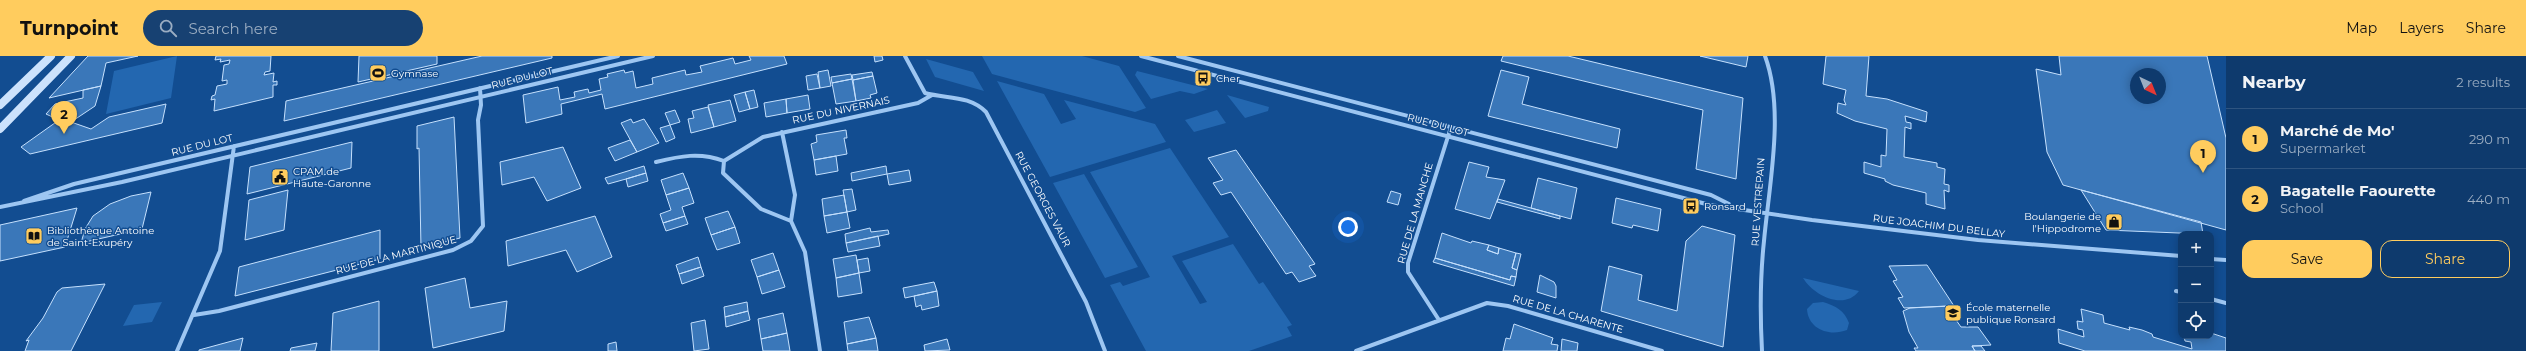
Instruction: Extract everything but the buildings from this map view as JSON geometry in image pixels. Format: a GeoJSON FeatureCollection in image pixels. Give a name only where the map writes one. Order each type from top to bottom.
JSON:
{"type":"FeatureCollection","features":[{"type":"Feature","properties":{"kind":"street"},"geometry":{"type":"LineString","coordinates":[[0,105],[51,56]]}},
{"type":"Feature","properties":{"kind":"street"},"geometry":{"type":"LineString","coordinates":[[0,129],[71,56]]}},
{"type":"Feature","properties":{"kind":"street","name":"RUE DU LOT"},"geometry":{"type":"LineString","coordinates":[[17,203],[55,189],[618,56]]}},
{"type":"Feature","properties":{"kind":"street"},"geometry":{"type":"LineString","coordinates":[[631,56],[632,61]]}},
{"type":"Feature","properties":{"kind":"street","name":"RUE DU LOT"},"geometry":{"type":"LineString","coordinates":[[0,207],[54,198],[653,56]]}},
{"type":"Feature","properties":{"kind":"street"},"geometry":{"type":"LineString","coordinates":[[905,56],[922,90],[932,95]]}},
{"type":"Feature","properties":{"kind":"street","name":"RUE DU LOT"},"geometry":{"type":"LineString","coordinates":[[1141,56],[1157,58],[1447,137],[1704,203],[1731,205],[1766,213]]}},
{"type":"Feature","properties":{"kind":"street","name":"RUE DU LOT"},"geometry":{"type":"LineString","coordinates":[[1178,56],[1711,195],[1731,205]]}},
{"type":"Feature","properties":{"kind":"street","name":"RUE VESTREPAIN"},"geometry":{"type":"LineString","coordinates":[[1762,351],[1766,213],[1773,77],[1765,56]]}},
{"type":"Feature","properties":{"kind":"street","name":"RUE DE LA MARTINIQUE"},"geometry":{"type":"LineString","coordinates":[[194,314],[219,311],[453,250],[472,240],[483,226],[478,120],[481,97],[480,88]]}},
{"type":"Feature","properties":{"kind":"street","name":"RUE DU NIVERNAIS"},"geometry":{"type":"LineString","coordinates":[[724,161],[763,137],[918,104],[932,95]]}},
{"type":"Feature","properties":{"kind":"street","name":"RUE GEORGES VAUR"},"geometry":{"type":"LineString","coordinates":[[932,95],[973,100],[986,112],[1086,302],[1105,351]]}},
{"type":"Feature","properties":{"kind":"street"},"geometry":{"type":"LineString","coordinates":[[393,110],[393,117]]}},
{"type":"Feature","properties":{"kind":"street","name":"RUE DE LA MANCHE"},"geometry":{"type":"LineString","coordinates":[[1439,320],[1408,272],[1408,263],[1451,127]]}},
{"type":"Feature","properties":{"kind":"street","name":"RUE DU NIVERNAIS"},"geometry":{"type":"LineString","coordinates":[[782,132],[795,196],[791,221]]}},
{"type":"Feature","properties":{"kind":"street"},"geometry":{"type":"LineString","coordinates":[[177,351],[220,251],[234,146]]}},
{"type":"Feature","properties":{"kind":"street"},"geometry":{"type":"LineString","coordinates":[[656,162],[694,153],[708,154],[724,161],[723,173],[761,208],[791,221],[805,252],[820,351]]}},
{"type":"Feature","properties":{"kind":"street","name":"RUE JOACHIM DU BELLAY"},"geometry":{"type":"LineString","coordinates":[[1766,213],[2092,252],[2178,256]]}},
{"type":"Feature","properties":{"kind":"street"},"geometry":{"type":"LineString","coordinates":[[2214,259],[2226,260]]}},
{"type":"Feature","properties":{"kind":"street"},"geometry":{"type":"LineString","coordinates":[[2214,300],[2226,303]]}},
{"type":"Feature","properties":{"kind":"street","name":"RUE DE LA CHARENTE"},"geometry":{"type":"LineString","coordinates":[[1356,351],[1488,303],[1508,306],[1662,351]]}},
{"type":"Feature","properties":{"kind":"shaded area"},"geometry":{"type":"Polygon","coordinates":[[[177,56],[171,98],[106,114],[114,71],[177,56]]]}},
{"type":"Feature","properties":{"kind":"shaded area"},"geometry":{"type":"Polygon","coordinates":[[[982,56],[1082,56],[1119,66],[1146,108],[1135,112],[992,74],[982,56]]]}},
{"type":"Feature","properties":{"kind":"shaded area"},"geometry":{"type":"Polygon","coordinates":[[[926,59],[973,72],[984,91],[935,77],[926,59]]]}},
{"type":"Feature","properties":{"kind":"shaded area"},"geometry":{"type":"Polygon","coordinates":[[[1137,71],[1208,89],[1194,94],[1180,91],[1151,99],[1135,75],[1137,71]]]}},
{"type":"Feature","properties":{"kind":"shaded area"},"geometry":{"type":"Polygon","coordinates":[[[997,81],[1044,94],[1061,124],[1076,119],[1064,100],[1155,124],[1166,142],[1050,177],[997,81]]]}},
{"type":"Feature","properties":{"kind":"shaded area"},"geometry":{"type":"Polygon","coordinates":[[[1227,95],[1269,107],[1268,111],[1245,118],[1227,95]]]}},
{"type":"Feature","properties":{"kind":"shaded area"},"geometry":{"type":"Polygon","coordinates":[[[1217,110],[1226,123],[1194,132],[1185,120],[1217,110]]]}},
{"type":"Feature","properties":{"kind":"shaded area"},"geometry":{"type":"Polygon","coordinates":[[[1170,148],[1229,237],[1172,256],[1200,304],[1207,302],[1182,261],[1233,244],[1259,284],[1263,282],[1292,325],[1287,327],[1292,336],[1249,351],[1146,351],[1110,285],[1120,282],[1123,286],[1150,277],[1090,172],[1170,148]]]}},
{"type":"Feature","properties":{"kind":"shaded area"},"geometry":{"type":"Polygon","coordinates":[[[1084,174],[1138,267],[1105,278],[1053,183],[1084,174]]]}},
{"type":"Feature","properties":{"kind":"shaded area"},"geometry":{"type":"Polygon","coordinates":[[[1803,278],[1859,291],[1853,297],[1845,300],[1837,300],[1821,295],[1803,278]]]}},
{"type":"Feature","properties":{"kind":"shaded area"},"geometry":{"type":"Polygon","coordinates":[[[162,302],[152,322],[123,326],[134,305],[162,302]]]}},
{"type":"Feature","properties":{"kind":"shaded area"},"geometry":{"type":"Polygon","coordinates":[[[1823,302],[1836,307],[1845,315],[1849,323],[1847,330],[1840,332],[1827,332],[1821,330],[1811,322],[1807,309],[1813,303],[1823,302]]]}},
{"type":"Feature","properties":{"kind":"place","name":"Gymnase"},"geometry":{"type":"Point","coordinates":[378,73]}},
{"type":"Feature","properties":{"kind":"place","name":"Cher"},"geometry":{"type":"Point","coordinates":[1203,78]}},
{"type":"Feature","properties":{"kind":"place","name":"Bagatelle Faourette"},"geometry":{"type":"Point","coordinates":[64,134]}},
{"type":"Feature","properties":{"kind":"place","name":"Marché de Mo'"},"geometry":{"type":"Point","coordinates":[2203,173]}},
{"type":"Feature","properties":{"kind":"place","name":"CPAM de Haute-Garonne"},"geometry":{"type":"Point","coordinates":[280,177]}},
{"type":"Feature","properties":{"kind":"place","name":"Ronsard"},"geometry":{"type":"Point","coordinates":[1691,206]}},
{"type":"Feature","properties":{"kind":"place","name":"Boulangerie de l'Hippodrome"},"geometry":{"type":"Point","coordinates":[2114,222]}},
{"type":"Feature","properties":{"kind":"place","name":"Bibliothèque Antoine de Saint-Exupéry"},"geometry":{"type":"Point","coordinates":[34,236]}},
{"type":"Feature","properties":{"kind":"place","name":"École maternelle publique Ronsard"},"geometry":{"type":"Point","coordinates":[1953,313]}}]}
